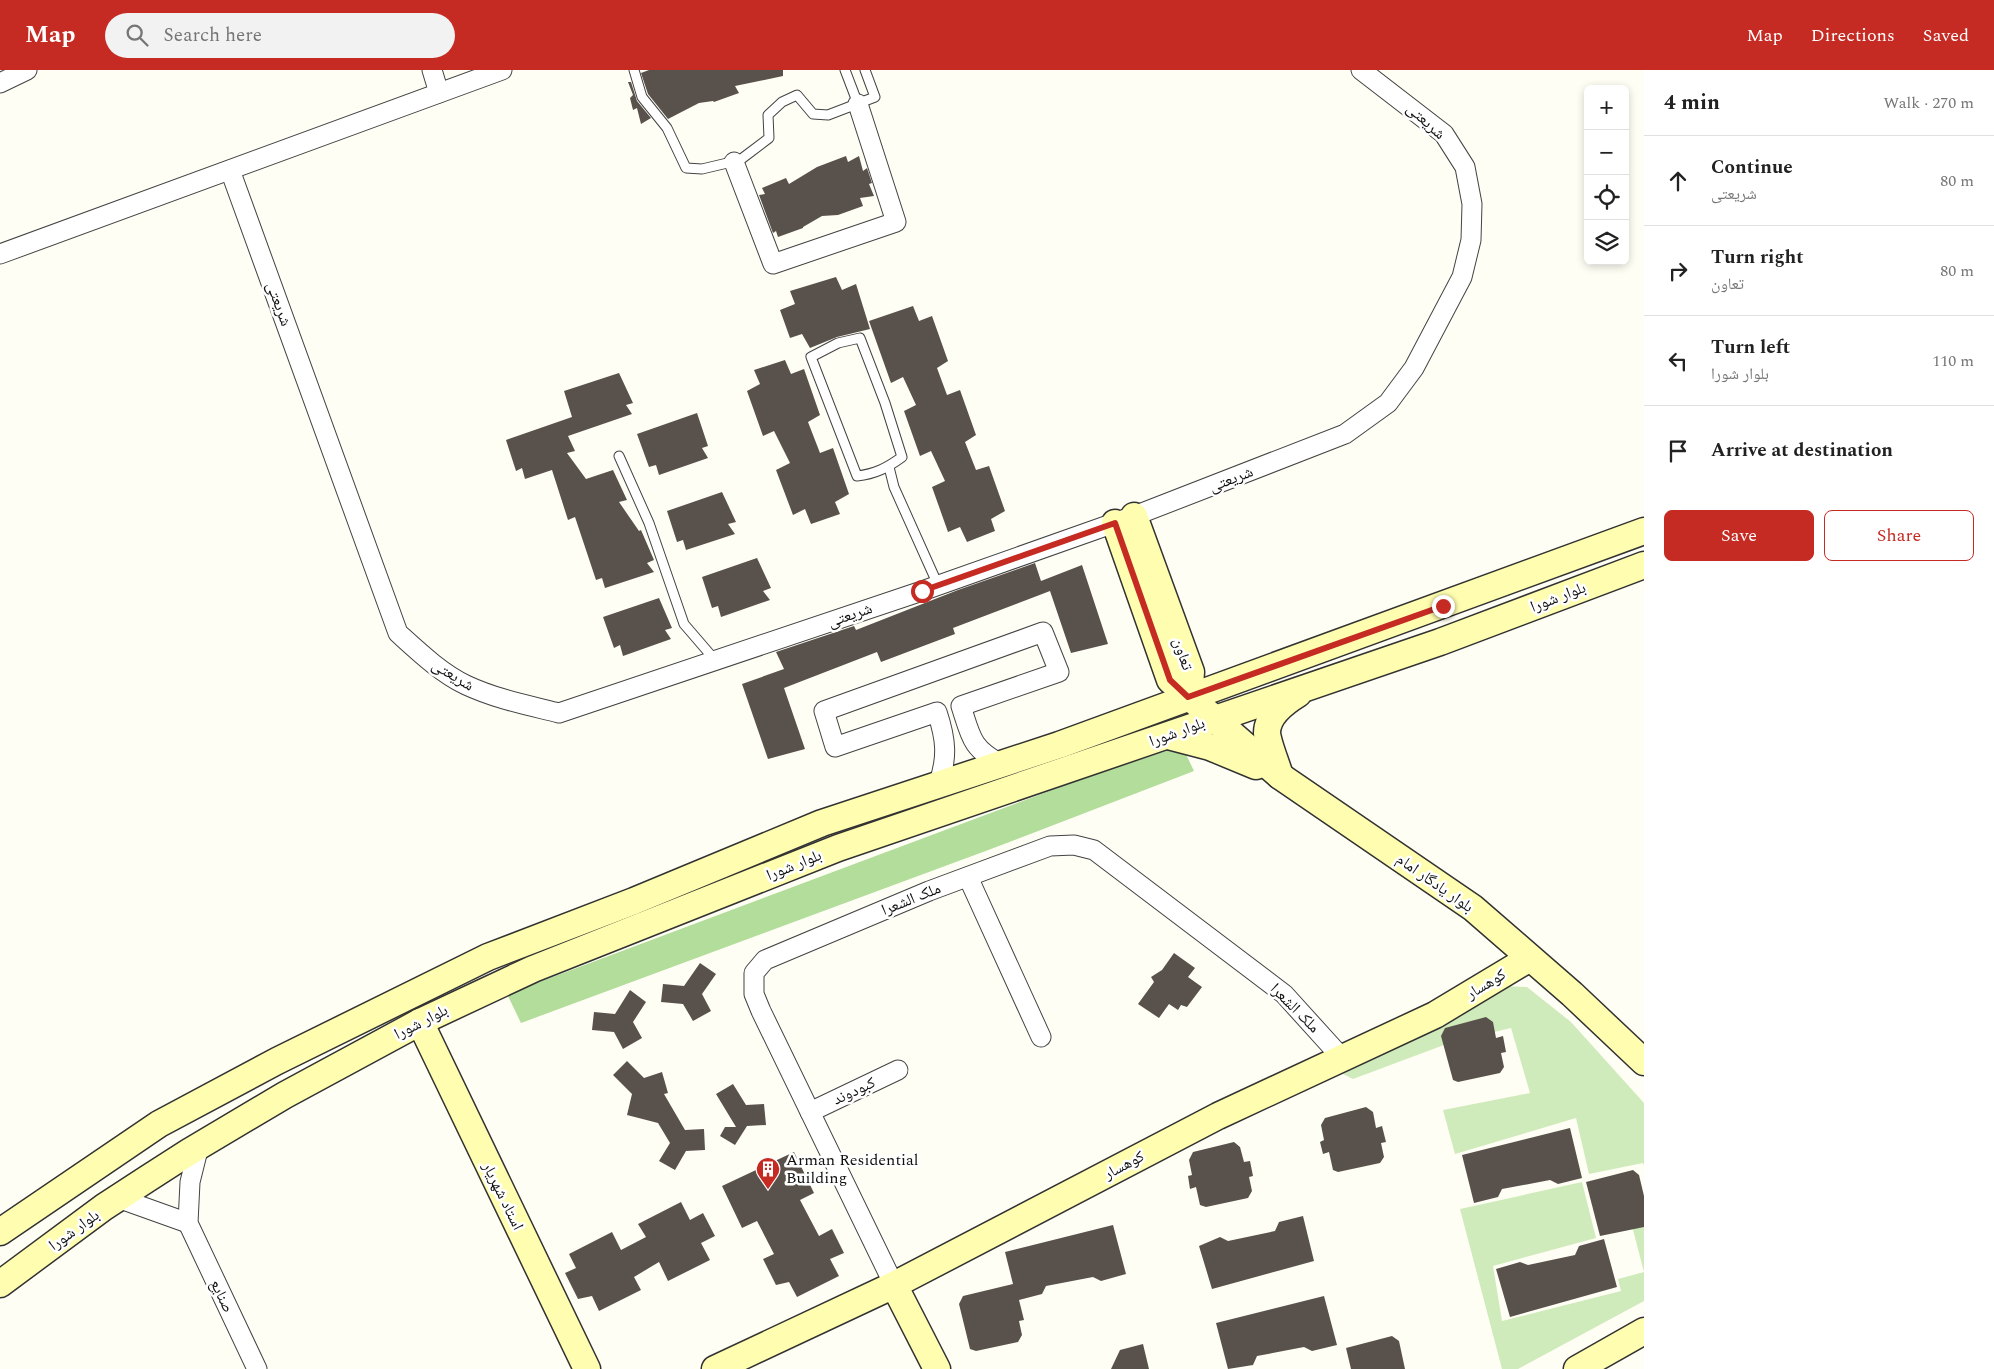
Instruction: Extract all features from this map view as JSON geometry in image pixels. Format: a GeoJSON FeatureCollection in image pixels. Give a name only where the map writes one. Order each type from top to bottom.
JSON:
{"type":"FeatureCollection","features":[{"type":"Feature","properties":{"kind":"main road","name":"تعاون"},"geometry":{"type":"LineString","coordinates":[[1124,520],[1191,672],[1188,697]]}},
{"type":"Feature","properties":{"kind":"main road","name":"بلوار شورا"},"geometry":{"type":"LineString","coordinates":[[0,1232],[159,1124],[277,1061],[488,957],[634,901],[822,823],[1059,745],[1644,531]]}},
{"type":"Feature","properties":{"kind":"main road","name":"بلوار شورا"},"geometry":{"type":"LineString","coordinates":[[0,1284],[118,1198],[199,1146],[285,1095],[420,1022],[533,969],[838,848],[1440,642],[1644,565]]}},
{"type":"Feature","properties":{"kind":"main road"},"geometry":{"type":"LineString","coordinates":[[1280,776],[1267,733],[1270,722],[1280,706],[1308,688]]}},
{"type":"Feature","properties":{"kind":"main road","name":"بلوار یادگار امام"},"geometry":{"type":"LineString","coordinates":[[1188,697],[1280,776],[1473,908],[1572,994],[1644,1062]]}},
{"type":"Feature","properties":{"kind":"main road"},"geometry":{"type":"LineString","coordinates":[[1168,736],[1210,747],[1280,776]]}},
{"type":"Feature","properties":{"kind":"main road","name":"کوهسار"},"geometry":{"type":"LineString","coordinates":[[716,1369],[894,1285],[1218,1116],[1435,1015],[1530,958]]}},
{"type":"Feature","properties":{"kind":"main road","name":"استاد شهریار"},"geometry":{"type":"LineString","coordinates":[[420,1022],[588,1369]]}},
{"type":"Feature","properties":{"kind":"main road"},"geometry":{"type":"LineString","coordinates":[[894,1285],[937,1369]]}},
{"type":"Feature","properties":{"kind":"main road"},"geometry":{"type":"LineString","coordinates":[[1588,1367],[1644,1330]]}},
{"type":"Feature","properties":{"kind":"street"},"geometry":{"type":"LineString","coordinates":[[0,83],[27,70]]}},
{"type":"Feature","properties":{"kind":"street"},"geometry":{"type":"LineString","coordinates":[[432,70],[439,93]]}},
{"type":"Feature","properties":{"kind":"street"},"geometry":{"type":"LineString","coordinates":[[0,254],[502,70]]}},
{"type":"Feature","properties":{"kind":"street","name":"شریعتی"},"geometry":{"type":"LineString","coordinates":[[230,170],[398,634],[425,657],[464,684],[505,700],[559,712],[938,585],[1124,520],[1345,434],[1388,403],[1414,368],[1462,277],[1472,240],[1472,204],[1465,168],[1444,134],[1362,70]]}},
{"type":"Feature","properties":{"kind":"street"},"geometry":{"type":"LineString","coordinates":[[734,162],[773,264],[896,222],[858,104]]}},
{"type":"Feature","properties":{"kind":"street"},"geometry":{"type":"LineString","coordinates":[[1043,632],[1058,672],[961,706],[937,712],[835,747],[824,711],[1043,632]]}},
{"type":"Feature","properties":{"kind":"street"},"geometry":{"type":"LineString","coordinates":[[961,706],[971,739],[984,755],[1001,764]]}},
{"type":"Feature","properties":{"kind":"street"},"geometry":{"type":"LineString","coordinates":[[937,712],[945,737],[943,771],[938,785]]}},
{"type":"Feature","properties":{"kind":"street","name":"ملک الشعرا"},"geometry":{"type":"LineString","coordinates":[[894,1285],[754,994],[754,974],[765,960],[968,877],[1050,846],[1074,845],[1094,850],[1284,994],[1342,1058]]}},
{"type":"Feature","properties":{"kind":"street"},"geometry":{"type":"LineString","coordinates":[[968,877],[1041,1037]]}},
{"type":"Feature","properties":{"kind":"street","name":"کبودوند"},"geometry":{"type":"LineString","coordinates":[[810,1112],[898,1070]]}},
{"type":"Feature","properties":{"kind":"street"},"geometry":{"type":"LineString","coordinates":[[118,1198],[188,1223],[190,1182],[199,1146]]}},
{"type":"Feature","properties":{"kind":"street","name":"صنایع"},"geometry":{"type":"LineString","coordinates":[[188,1223],[256,1369]]}},
{"type":"Feature","properties":{"kind":"lane"},"geometry":{"type":"LineString","coordinates":[[634,70],[642,97],[667,128],[686,168],[702,170],[740,160],[768,138],[768,116],[782,102],[797,95],[813,114],[828,115],[875,97],[865,70]]}},
{"type":"Feature","properties":{"kind":"lane"},"geometry":{"type":"LineString","coordinates":[[845,70],[858,104]]}},
{"type":"Feature","properties":{"kind":"lane"},"geometry":{"type":"LineString","coordinates":[[860,338],[885,403],[902,457],[889,467],[872,474],[857,476],[811,357],[838,343],[860,338]]}},
{"type":"Feature","properties":{"kind":"lane"},"geometry":{"type":"LineString","coordinates":[[619,456],[649,523],[684,624],[716,660]]}},
{"type":"Feature","properties":{"kind":"lane"},"geometry":{"type":"LineString","coordinates":[[889,467],[894,487],[938,585]]}},
{"type":"Feature","properties":{"kind":"green space"},"geometry":{"type":"Polygon","coordinates":[[[1182,746],[1194,771],[991,849],[521,1023],[507,994],[1095,774],[1182,746]]]}},
{"type":"Feature","properties":{"kind":"green space"},"geometry":{"type":"Polygon","coordinates":[[[1502,986],[1527,987],[1571,1022],[1644,1103],[1644,1166],[1643,1163],[1589,1174],[1576,1118],[1455,1154],[1443,1110],[1530,1093],[1511,1028],[1452,1042],[1353,1079],[1341,1073],[1502,986]]]}},
{"type":"Feature","properties":{"kind":"green space"},"geometry":{"type":"Polygon","coordinates":[[[1582,1182],[1596,1238],[1493,1266],[1502,1321],[1621,1291],[1618,1279],[1644,1272],[1644,1301],[1518,1369],[1502,1369],[1460,1209],[1582,1182]]]}},
{"type":"Feature","properties":{"kind":"green space"},"geometry":{"type":"Polygon","coordinates":[[[1644,1221],[1644,1272],[1632,1226],[1644,1221]]]}},
{"type":"Feature","properties":{"kind":"building"},"geometry":{"type":"Polygon","coordinates":[[[649,70],[783,70],[783,76],[735,86],[739,93],[714,102],[699,103],[668,119],[648,94],[641,73],[649,70]]]}},
{"type":"Feature","properties":{"kind":"building"},"geometry":{"type":"Polygon","coordinates":[[[628,82],[631,82],[637,101],[651,118],[641,124],[637,108],[633,110],[630,98],[633,95],[628,82]]]}},
{"type":"Feature","properties":{"kind":"building"},"geometry":{"type":"Polygon","coordinates":[[[846,156],[848,162],[859,156],[863,171],[867,168],[872,183],[869,184],[874,196],[860,198],[863,206],[838,215],[822,216],[803,228],[778,237],[776,231],[773,233],[759,195],[765,194],[762,188],[786,178],[789,184],[817,167],[846,156]]]}},
{"type":"Feature","properties":{"kind":"building"},"geometry":{"type":"Polygon","coordinates":[[[836,277],[842,290],[856,284],[870,329],[837,337],[810,348],[802,334],[790,338],[780,310],[795,304],[790,291],[836,277]]]}},
{"type":"Feature","properties":{"kind":"building"},"geometry":{"type":"Polygon","coordinates":[[[913,306],[919,321],[932,316],[948,361],[937,368],[947,395],[960,390],[976,435],[965,442],[976,470],[989,466],[1005,511],[991,519],[995,531],[967,542],[960,527],[948,532],[932,487],[945,481],[931,451],[920,456],[904,411],[916,405],[903,377],[891,383],[869,321],[913,306]]]}},
{"type":"Feature","properties":{"kind":"building"},"geometry":{"type":"Polygon","coordinates":[[[785,360],[791,374],[804,369],[820,415],[808,422],[820,453],[833,448],[849,494],[835,502],[840,514],[811,524],[805,509],[793,515],[776,470],[790,463],[774,431],[763,436],[747,391],[760,384],[754,370],[785,360]]]}},
{"type":"Feature","properties":{"kind":"building"},"geometry":{"type":"Polygon","coordinates":[[[619,373],[633,403],[626,405],[632,414],[568,436],[575,451],[567,453],[586,479],[613,470],[627,500],[619,502],[639,531],[641,530],[654,560],[647,563],[654,572],[605,588],[602,578],[596,580],[575,517],[568,520],[552,470],[525,479],[522,468],[516,471],[506,440],[572,417],[564,391],[619,373]]]}},
{"type":"Feature","properties":{"kind":"building"},"geometry":{"type":"Polygon","coordinates":[[[697,413],[708,446],[702,448],[708,458],[659,475],[656,465],[649,467],[637,434],[697,413]]]}},
{"type":"Feature","properties":{"kind":"building"},"geometry":{"type":"Polygon","coordinates":[[[722,492],[736,522],[728,524],[735,534],[686,550],[683,540],[677,542],[667,511],[722,492]]]}},
{"type":"Feature","properties":{"kind":"building"},"geometry":{"type":"Polygon","coordinates":[[[757,558],[771,588],[763,591],[770,600],[721,617],[718,606],[712,608],[702,577],[757,558]]]}},
{"type":"Feature","properties":{"kind":"building"},"geometry":{"type":"Polygon","coordinates":[[[1035,563],[1041,581],[1082,565],[1108,644],[1071,653],[1050,591],[953,628],[955,634],[881,662],[877,652],[784,688],[805,749],[768,759],[742,684],[784,669],[776,652],[854,626],[856,630],[958,590],[1035,563]]]}},
{"type":"Feature","properties":{"kind":"building"},"geometry":{"type":"Polygon","coordinates":[[[659,598],[672,628],[665,630],[671,639],[623,656],[620,645],[614,648],[603,617],[659,598]]]}},
{"type":"Feature","properties":{"kind":"building"},"geometry":{"type":"Polygon","coordinates":[[[1174,953],[1195,968],[1188,977],[1202,987],[1187,1007],[1181,1005],[1178,1010],[1169,1004],[1159,1018],[1138,1004],[1154,982],[1151,977],[1162,970],[1174,953]]]}},
{"type":"Feature","properties":{"kind":"building"},"geometry":{"type":"Polygon","coordinates":[[[700,963],[716,974],[702,994],[711,1011],[693,1021],[683,1004],[661,1002],[663,984],[684,986],[700,963]]]}},
{"type":"Feature","properties":{"kind":"building"},"geometry":{"type":"Polygon","coordinates":[[[630,990],[646,1002],[633,1022],[642,1038],[623,1049],[614,1032],[592,1030],[594,1012],[615,1014],[630,990]]]}},
{"type":"Feature","properties":{"kind":"building"},"geometry":{"type":"Polygon","coordinates":[[[1486,1017],[1493,1022],[1496,1038],[1503,1036],[1506,1052],[1501,1053],[1504,1067],[1500,1073],[1458,1082],[1453,1080],[1441,1036],[1445,1028],[1486,1017]]]}},
{"type":"Feature","properties":{"kind":"building"},"geometry":{"type":"Polygon","coordinates":[[[627,1061],[644,1078],[662,1072],[668,1093],[664,1094],[685,1130],[704,1129],[705,1150],[686,1151],[675,1170],[659,1161],[670,1143],[658,1123],[627,1115],[632,1094],[613,1075],[627,1061]]]}},
{"type":"Feature","properties":{"kind":"building"},"geometry":{"type":"Polygon","coordinates":[[[733,1084],[746,1105],[764,1104],[766,1125],[747,1126],[735,1145],[720,1136],[725,1127],[736,1127],[716,1094],[733,1084]]]}},
{"type":"Feature","properties":{"kind":"building"},"geometry":{"type":"Polygon","coordinates":[[[1366,1107],[1373,1112],[1376,1128],[1382,1126],[1386,1142],[1381,1143],[1384,1157],[1380,1163],[1338,1172],[1333,1170],[1329,1152],[1323,1154],[1320,1142],[1324,1140],[1321,1125],[1325,1118],[1366,1107]]]}},
{"type":"Feature","properties":{"kind":"building"},"geometry":{"type":"Polygon","coordinates":[[[1570,1128],[1582,1178],[1558,1184],[1550,1180],[1502,1189],[1498,1197],[1474,1203],[1462,1155],[1570,1128]]]}},
{"type":"Feature","properties":{"kind":"building"},"geometry":{"type":"Polygon","coordinates":[[[1234,1142],[1240,1147],[1244,1162],[1250,1161],[1253,1176],[1249,1177],[1252,1191],[1248,1198],[1206,1207],[1200,1205],[1196,1187],[1190,1189],[1188,1176],[1192,1175],[1189,1160],[1193,1152],[1234,1142]]]}},
{"type":"Feature","properties":{"kind":"building"},"geometry":{"type":"Polygon","coordinates":[[[794,1152],[814,1193],[800,1200],[819,1236],[832,1229],[844,1253],[830,1259],[839,1276],[797,1297],[789,1282],[776,1285],[763,1259],[774,1254],[757,1221],[742,1228],[722,1186],[794,1152]]]}},
{"type":"Feature","properties":{"kind":"building"},"geometry":{"type":"Polygon","coordinates":[[[1633,1170],[1639,1175],[1644,1196],[1644,1227],[1600,1236],[1586,1182],[1633,1170]]]}},
{"type":"Feature","properties":{"kind":"building"},"geometry":{"type":"Polygon","coordinates":[[[681,1202],[690,1220],[703,1213],[715,1236],[701,1243],[710,1260],[668,1281],[659,1262],[634,1277],[641,1290],[599,1311],[592,1296],[578,1299],[565,1273],[576,1268],[569,1254],[612,1232],[621,1250],[646,1237],[638,1224],[681,1202]]]}},
{"type":"Feature","properties":{"kind":"building"},"geometry":{"type":"Polygon","coordinates":[[[1303,1216],[1314,1261],[1212,1289],[1199,1246],[1220,1237],[1228,1241],[1275,1231],[1279,1222],[1303,1216]]]}},
{"type":"Feature","properties":{"kind":"building"},"geometry":{"type":"Polygon","coordinates":[[[1113,1225],[1126,1274],[1101,1281],[1093,1277],[1046,1286],[1042,1294],[1019,1300],[1024,1320],[1019,1321],[1022,1335],[1018,1342],[976,1351],[970,1349],[959,1304],[963,1296],[1013,1284],[1005,1252],[1113,1225]]]}},
{"type":"Feature","properties":{"kind":"building"},"geometry":{"type":"Polygon","coordinates":[[[1604,1239],[1617,1287],[1510,1317],[1496,1269],[1520,1262],[1528,1265],[1575,1255],[1579,1246],[1604,1239]]]}},
{"type":"Feature","properties":{"kind":"building"},"geometry":{"type":"Polygon","coordinates":[[[1324,1296],[1337,1345],[1312,1351],[1304,1347],[1257,1356],[1253,1365],[1228,1369],[1216,1323],[1324,1296]]]}},
{"type":"Feature","properties":{"kind":"building"},"geometry":{"type":"Polygon","coordinates":[[[1392,1336],[1399,1341],[1405,1369],[1351,1369],[1346,1348],[1392,1336]]]}},
{"type":"Feature","properties":{"kind":"building"},"geometry":{"type":"Polygon","coordinates":[[[1143,1344],[1149,1369],[1111,1369],[1120,1350],[1143,1344]]]}},
{"type":"Feature","properties":{"kind":"place","name":"Arman Residential Building"},"geometry":{"type":"Point","coordinates":[768,1190]}},
{"type":"Feature","properties":{"kind":"route"},"geometry":{"type":"LineString","coordinates":[[922,591],[1115,523],[1170,680],[1188,697],[1443,606]]}}]}
